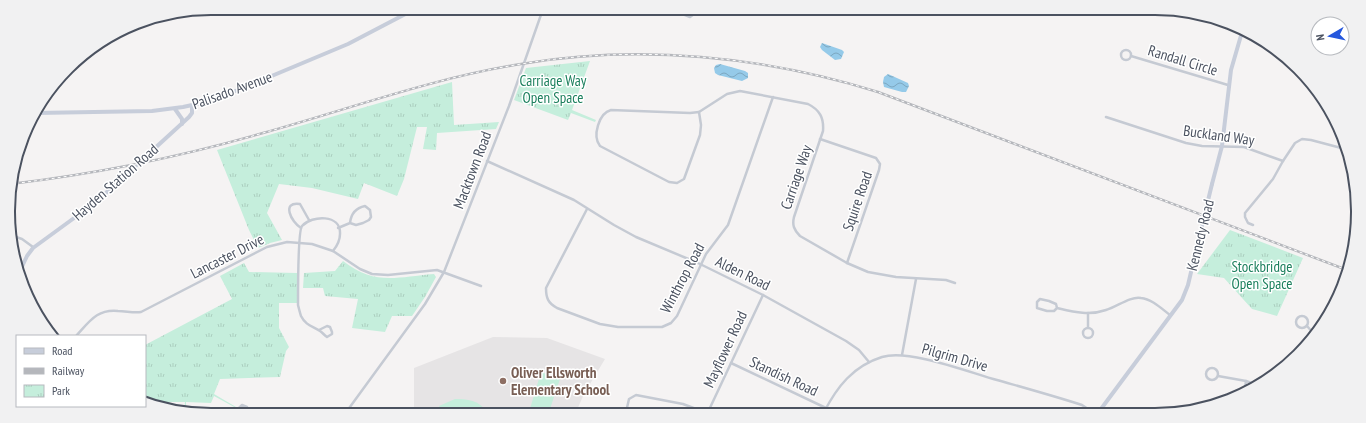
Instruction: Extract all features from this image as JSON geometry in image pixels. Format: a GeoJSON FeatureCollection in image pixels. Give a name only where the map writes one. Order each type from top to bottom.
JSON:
{"type":"FeatureCollection","features":[{"type":"Feature","properties":{"kind":"street","name":"Palisado Avenue"},"geometry":{"type":"LineString","coordinates":[[41,113],[144,111],[175,109],[192,106],[219,98],[348,44],[404,15]]}},
{"type":"Feature","properties":{"kind":"street","name":"Macktown Road"},"geometry":{"type":"LineString","coordinates":[[349,408],[425,304],[444,272],[488,161],[541,15]]}},
{"type":"Feature","properties":{"kind":"street","name":"Kennedy Road"},"geometry":{"type":"LineString","coordinates":[[1102,408],[1171,316],[1182,300],[1186,291],[1222,146],[1228,85],[1233,61],[1241,35]]}},
{"type":"Feature","properties":{"kind":"street","name":"Randall Circle"},"geometry":{"type":"LineString","coordinates":[[1131,56],[1228,85]]}},
{"type":"Feature","properties":{"kind":"street","name":"Carriage Way"},"geometry":{"type":"LineString","coordinates":[[699,112],[723,96],[740,91],[808,104],[816,109],[823,119],[823,131],[794,217],[794,227],[796,232],[800,236],[847,263],[868,272],[896,277],[946,280],[955,283]]}},
{"type":"Feature","properties":{"kind":"street","name":"Winthrop Road"},"geometry":{"type":"LineString","coordinates":[[587,208],[546,288],[547,299],[550,304],[557,308],[612,327],[666,326],[674,321],[677,316],[710,247],[724,230],[733,211],[773,97]]}},
{"type":"Feature","properties":{"kind":"street","name":"Hayden Station Road"},"geometry":{"type":"LineString","coordinates":[[23,265],[33,248],[96,202],[182,124],[191,115],[192,106]]}},
{"type":"Feature","properties":{"kind":"street"},"geometry":{"type":"LineString","coordinates":[[175,109],[182,120],[182,124]]}},
{"type":"Feature","properties":{"kind":"street"},"geometry":{"type":"LineString","coordinates":[[608,111],[699,112],[701,125],[700,135],[686,176],[677,183],[668,182],[600,146],[596,141],[596,133],[601,118],[608,111]]}},
{"type":"Feature","properties":{"kind":"street","name":"Buckland Way"},"geometry":{"type":"LineString","coordinates":[[1106,117],[1186,143],[1202,146],[1244,147],[1283,161]]}},
{"type":"Feature","properties":{"kind":"street","name":"Squire Road"},"geometry":{"type":"LineString","coordinates":[[820,139],[876,158],[880,164],[847,263]]}},
{"type":"Feature","properties":{"kind":"street"},"geometry":{"type":"LineString","coordinates":[[1253,225],[1248,223],[1244,217],[1245,213],[1273,179],[1293,145],[1302,139],[1311,140],[1341,149]]}},
{"type":"Feature","properties":{"kind":"street","name":"Alden Road"},"geometry":{"type":"LineString","coordinates":[[488,161],[559,193],[636,237],[763,294],[859,350],[868,362]]}},
{"type":"Feature","properties":{"kind":"street"},"geometry":{"type":"LineString","coordinates":[[301,228],[295,224],[290,216],[289,209],[293,204],[300,204],[309,220]]}},
{"type":"Feature","properties":{"kind":"street"},"geometry":{"type":"LineString","coordinates":[[338,228],[350,223],[356,225],[369,220],[371,217],[370,210],[365,206],[356,210],[350,223]]}},
{"type":"Feature","properties":{"kind":"street"},"geometry":{"type":"LineString","coordinates":[[320,330],[327,326],[330,327],[332,334],[327,337],[320,330],[309,326],[305,322],[299,310],[301,228],[309,220],[328,218],[336,224],[340,232],[340,238],[333,251]]}},
{"type":"Feature","properties":{"kind":"street"},"geometry":{"type":"LineString","coordinates":[[17,237],[22,239],[33,248]]}},
{"type":"Feature","properties":{"kind":"street","name":"Lancaster Drive"},"geometry":{"type":"LineString","coordinates":[[77,335],[100,312],[110,310],[134,313],[141,312],[267,247],[287,242],[300,242],[321,246],[333,251],[360,269],[372,274],[388,275],[437,270],[481,286]]}},
{"type":"Feature","properties":{"kind":"street"},"geometry":{"type":"LineString","coordinates":[[902,355],[916,279]]}},
{"type":"Feature","properties":{"kind":"street","name":"Mayflower Road"},"geometry":{"type":"LineString","coordinates":[[710,408],[763,294]]}},
{"type":"Feature","properties":{"kind":"street"},"geometry":{"type":"LineString","coordinates":[[1057,308],[1056,304],[1049,300],[1040,299],[1037,302],[1038,308],[1048,311],[1054,311],[1057,308],[1074,312],[1088,313],[1105,311],[1131,299],[1141,298],[1151,302],[1171,316]]}},
{"type":"Feature","properties":{"kind":"street"},"geometry":{"type":"LineString","coordinates":[[1088,313],[1088,328]]}},
{"type":"Feature","properties":{"kind":"street"},"geometry":{"type":"LineString","coordinates":[[1307,326],[1302,329],[1298,327],[1295,323],[1296,319],[1301,316],[1306,318],[1308,322],[1307,326],[1311,330]]}},
{"type":"Feature","properties":{"kind":"street"},"geometry":{"type":"LineString","coordinates":[[1088,328],[1091,328],[1093,335],[1086,338],[1083,334],[1084,330],[1088,328]]}},
{"type":"Feature","properties":{"kind":"street","name":"Pilgrim Drive"},"geometry":{"type":"LineString","coordinates":[[826,408],[846,379],[858,368],[868,362],[882,357],[902,355],[943,364],[1082,404],[1087,408]]}},
{"type":"Feature","properties":{"kind":"street","name":"Standish Road"},"geometry":{"type":"LineString","coordinates":[[731,363],[826,408]]}},
{"type":"Feature","properties":{"kind":"street"},"geometry":{"type":"LineString","coordinates":[[1218,376],[1218,372],[1214,368],[1209,369],[1206,373],[1207,378],[1210,380],[1216,379],[1218,376],[1251,383]]}},
{"type":"Feature","properties":{"kind":"street"},"geometry":{"type":"LineString","coordinates":[[1245,386],[1246,381]]}},
{"type":"Feature","properties":{"kind":"street"},"geometry":{"type":"LineString","coordinates":[[627,408],[629,399],[636,395],[683,404],[694,408]]}},
{"type":"Feature","properties":{"kind":"street"},"geometry":{"type":"LineString","coordinates":[[239,408],[242,405],[247,408]]}},
{"type":"Feature","properties":{"kind":"shaded area","name":"Oliver Ellsworth Elementary School"},"geometry":{"type":"Polygon","coordinates":[[[493,337],[547,338],[605,359],[584,394],[578,408],[414,408],[414,368],[493,337]]]}},
{"type":"Feature","properties":{"kind":"green space","name":"Carriage Way Open Space"},"geometry":{"type":"Polygon","coordinates":[[[590,61],[572,110],[596,120],[595,122],[571,113],[568,120],[514,100],[526,68],[590,61]]]}},
{"type":"Feature","properties":{"kind":"green space"},"geometry":{"type":"Polygon","coordinates":[[[452,82],[454,125],[499,122],[496,129],[437,133],[436,150],[423,149],[427,127],[417,127],[404,179],[397,196],[364,183],[358,199],[312,188],[279,184],[267,213],[282,240],[258,248],[249,230],[217,150],[452,82]]]}},
{"type":"Feature","properties":{"kind":"green space","name":"Stockbridge Open Space"},"geometry":{"type":"Polygon","coordinates":[[[1230,230],[1303,258],[1277,316],[1252,309],[1224,278],[1197,274],[1230,230]]]}},
{"type":"Feature","properties":{"kind":"green space"},"geometry":{"type":"Polygon","coordinates":[[[343,261],[365,274],[376,277],[397,278],[434,274],[436,277],[412,316],[392,316],[385,332],[352,328],[358,299],[325,296],[323,288],[303,288],[304,273],[335,271],[343,261]]]}},
{"type":"Feature","properties":{"kind":"green space"},"geometry":{"type":"Polygon","coordinates":[[[244,263],[249,272],[297,273],[297,303],[279,303],[279,328],[289,347],[286,351],[280,377],[220,379],[214,394],[236,408],[214,396],[211,403],[186,402],[186,406],[185,406],[185,402],[166,402],[146,397],[146,344],[232,299],[220,276],[244,263]]]}},
{"type":"Feature","properties":{"kind":"green space"},"geometry":{"type":"Polygon","coordinates":[[[541,372],[560,379],[550,408],[530,408],[541,372]]]}},
{"type":"Feature","properties":{"kind":"green space"},"geometry":{"type":"Polygon","coordinates":[[[455,399],[468,400],[477,403],[484,408],[440,408],[439,406],[455,399]]]}},
{"type":"Feature","properties":{"kind":"water"},"geometry":{"type":"Polygon","coordinates":[[[822,43],[842,50],[844,52],[841,59],[835,60],[822,50],[820,47],[822,43]]]}},
{"type":"Feature","properties":{"kind":"water"},"geometry":{"type":"Polygon","coordinates":[[[720,64],[745,71],[748,73],[748,78],[742,81],[718,75],[715,73],[714,68],[716,65],[720,64]]]}},
{"type":"Feature","properties":{"kind":"water"},"geometry":{"type":"Polygon","coordinates":[[[888,74],[908,83],[909,86],[906,92],[884,87],[884,77],[888,74]]]}},
{"type":"Feature","properties":{"kind":"railway"},"geometry":{"type":"LineString","coordinates":[[17,183],[106,170],[201,150],[423,86],[488,70],[566,58],[611,55],[701,57],[746,62],[790,70],[835,80],[878,92],[1343,268]]}},
{"type":"Feature","properties":{"kind":"place","name":"Oliver Ellsworth Elementary School"},"geometry":{"type":"Point","coordinates":[503,381]}}]}
